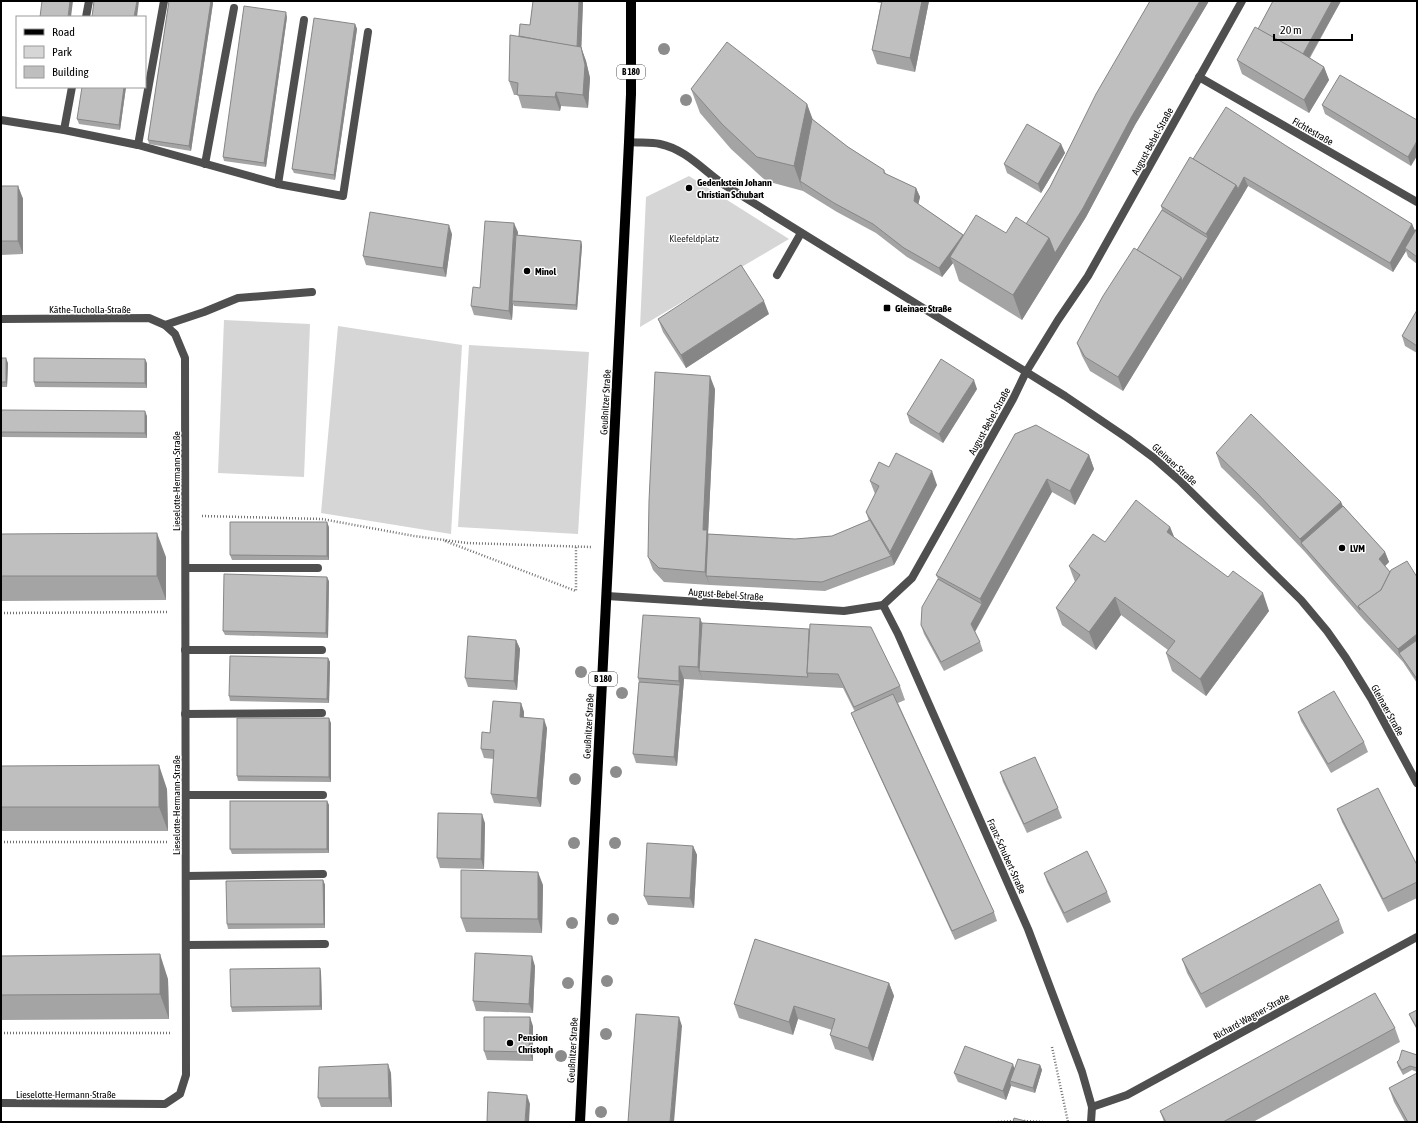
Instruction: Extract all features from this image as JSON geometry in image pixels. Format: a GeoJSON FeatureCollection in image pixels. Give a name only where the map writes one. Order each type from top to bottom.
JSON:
{"type":"FeatureCollection","features":[{"type":"Feature","properties":{"kind":"main road","name":"B 180"},"geometry":{"type":"LineString","coordinates":[[629,142],[631,94],[631,1]]}},
{"type":"Feature","properties":{"kind":"main road","name":"Geußnitzer Straße"},"geometry":{"type":"LineString","coordinates":[[580,1122],[610,548],[629,142]]}},
{"type":"Feature","properties":{"kind":"street"},"geometry":{"type":"LineString","coordinates":[[86,16],[88,1]]}},
{"type":"Feature","properties":{"kind":"street"},"geometry":{"type":"LineString","coordinates":[[138,145],[164,1]]}},
{"type":"Feature","properties":{"kind":"street","name":"August-Bebel-Straße"},"geometry":{"type":"LineString","coordinates":[[607,596],[844,611],[883,605],[912,578],[1009,406],[1026,372],[1058,320],[1088,276],[1242,1]]}},
{"type":"Feature","properties":{"kind":"street"},"geometry":{"type":"LineString","coordinates":[[205,164],[234,8]]}},
{"type":"Feature","properties":{"kind":"street"},"geometry":{"type":"LineString","coordinates":[[278,184],[304,20]]}},
{"type":"Feature","properties":{"kind":"street"},"geometry":{"type":"LineString","coordinates":[[1,120],[64,130],[138,145],[278,184],[343,196],[368,32]]}},
{"type":"Feature","properties":{"kind":"street","name":"Fichtestraße"},"geometry":{"type":"LineString","coordinates":[[1199,77],[1417,202]]}},
{"type":"Feature","properties":{"kind":"street"},"geometry":{"type":"LineString","coordinates":[[64,130],[72,88]]}},
{"type":"Feature","properties":{"kind":"street","name":"Gleinaer Straße"},"geometry":{"type":"LineString","coordinates":[[629,142],[660,144],[673,148],[698,163],[711,176],[732,190],[1094,415],[1154,458],[1180,480],[1301,600],[1327,631],[1372,700],[1417,783]]}},
{"type":"Feature","properties":{"kind":"street"},"geometry":{"type":"LineString","coordinates":[[777,275],[801,233]]}},
{"type":"Feature","properties":{"kind":"street"},"geometry":{"type":"LineString","coordinates":[[165,325],[204,312],[238,298],[312,292]]}},
{"type":"Feature","properties":{"kind":"street","name":"Käthe-Tucholla-Straße"},"geometry":{"type":"LineString","coordinates":[[1,319],[149,318],[165,325],[175,334]]}},
{"type":"Feature","properties":{"kind":"street","name":"Lieselotte-Hermann-Straße"},"geometry":{"type":"LineString","coordinates":[[1,1103],[165,1104],[180,1094],[186,1075],[185,358],[175,334]]}},
{"type":"Feature","properties":{"kind":"street"},"geometry":{"type":"LineString","coordinates":[[186,568],[318,568]]}},
{"type":"Feature","properties":{"kind":"street","name":"Franz-Schubert-Straße"},"geometry":{"type":"LineString","coordinates":[[883,605],[917,677],[1028,929],[1082,1072],[1092,1107],[1091,1122]]}},
{"type":"Feature","properties":{"kind":"street"},"geometry":{"type":"LineString","coordinates":[[185,650],[322,650]]}},
{"type":"Feature","properties":{"kind":"street"},"geometry":{"type":"LineString","coordinates":[[186,714],[322,713]]}},
{"type":"Feature","properties":{"kind":"street"},"geometry":{"type":"LineString","coordinates":[[186,795],[323,795]]}},
{"type":"Feature","properties":{"kind":"street"},"geometry":{"type":"LineString","coordinates":[[186,876],[323,874]]}},
{"type":"Feature","properties":{"kind":"street","name":"Richard-Wagner-Straße"},"geometry":{"type":"LineString","coordinates":[[1092,1107],[1127,1095],[1417,937]]}},
{"type":"Feature","properties":{"kind":"street"},"geometry":{"type":"LineString","coordinates":[[186,946],[325,944]]}},
{"type":"Feature","properties":{"kind":"path"},"geometry":{"type":"LineString","coordinates":[[186,516],[322,519],[414,536],[467,542],[610,548]]}},
{"type":"Feature","properties":{"kind":"path"},"geometry":{"type":"LineString","coordinates":[[441,539],[576,590],[576,547]]}},
{"type":"Feature","properties":{"kind":"path"},"geometry":{"type":"LineString","coordinates":[[1,613],[185,612]]}},
{"type":"Feature","properties":{"kind":"path"},"geometry":{"type":"LineString","coordinates":[[1,842],[186,842]]}},
{"type":"Feature","properties":{"kind":"path"},"geometry":{"type":"LineString","coordinates":[[1,1032],[186,1032]]}},
{"type":"Feature","properties":{"kind":"path"},"geometry":{"type":"LineString","coordinates":[[1052,1046],[1068,1122]]}},
{"type":"Feature","properties":{"kind":"path"},"geometry":{"type":"LineString","coordinates":[[998,1122],[1044,1122]]}},
{"type":"Feature","properties":{"kind":"green space","name":"Kleefeldplatz"},"geometry":{"type":"Polygon","coordinates":[[[689,176],[789,239],[640,327],[646,197],[689,176]]]}},
{"type":"Feature","properties":{"kind":"green space"},"geometry":{"type":"Polygon","coordinates":[[[224,320],[310,324],[304,477],[218,473],[224,320]]]}},
{"type":"Feature","properties":{"kind":"green space"},"geometry":{"type":"Polygon","coordinates":[[[338,326],[462,345],[451,534],[321,513],[338,326]]]}},
{"type":"Feature","properties":{"kind":"green space"},"geometry":{"type":"Polygon","coordinates":[[[469,345],[589,352],[578,534],[458,527],[469,345]]]}},
{"type":"Feature","properties":{"kind":"building"},"geometry":{"type":"Polygon","coordinates":[[[42,1],[70,1],[68,16],[40,16],[42,1]]]}},
{"type":"Feature","properties":{"kind":"building"},"geometry":{"type":"Polygon","coordinates":[[[94,1],[137,1],[134,16],[92,16],[94,1]]]}},
{"type":"Feature","properties":{"kind":"building"},"geometry":{"type":"Polygon","coordinates":[[[169,1],[211,1],[189,146],[148,140],[169,1]]]}},
{"type":"Feature","properties":{"kind":"building"},"geometry":{"type":"Polygon","coordinates":[[[533,1],[579,1],[577,47],[519,36],[520,24],[530,25],[533,1]]]}},
{"type":"Feature","properties":{"kind":"building"},"geometry":{"type":"Polygon","coordinates":[[[882,1],[922,1],[910,58],[872,50],[882,1]]]}},
{"type":"Feature","properties":{"kind":"building"},"geometry":{"type":"Polygon","coordinates":[[[1150,1],[1200,1],[1132,116],[1083,208],[1055,253],[1049,238],[1026,224],[1050,187],[1096,94],[1150,1]]]}},
{"type":"Feature","properties":{"kind":"building"},"geometry":{"type":"Polygon","coordinates":[[[1273,1],[1332,1],[1303,54],[1258,29],[1273,1]]]}},
{"type":"Feature","properties":{"kind":"building"},"geometry":{"type":"Polygon","coordinates":[[[244,6],[286,12],[264,163],[223,157],[244,6]]]}},
{"type":"Feature","properties":{"kind":"building"},"geometry":{"type":"Polygon","coordinates":[[[314,18],[355,24],[334,175],[292,169],[314,18]]]}},
{"type":"Feature","properties":{"kind":"building"},"geometry":{"type":"Polygon","coordinates":[[[1255,27],[1324,67],[1304,100],[1237,60],[1255,27]]]}},
{"type":"Feature","properties":{"kind":"building"},"geometry":{"type":"Polygon","coordinates":[[[510,35],[581,47],[585,65],[583,95],[556,92],[555,97],[517,95],[518,83],[509,81],[510,35]]]}},
{"type":"Feature","properties":{"kind":"building"},"geometry":{"type":"Polygon","coordinates":[[[727,42],[807,104],[794,166],[757,157],[722,124],[691,89],[727,42]]]}},
{"type":"Feature","properties":{"kind":"building"},"geometry":{"type":"Polygon","coordinates":[[[1340,75],[1417,120],[1417,141],[1408,157],[1322,105],[1340,75]]]}},
{"type":"Feature","properties":{"kind":"building"},"geometry":{"type":"Polygon","coordinates":[[[82,88],[124,88],[119,125],[77,119],[82,88]]]}},
{"type":"Feature","properties":{"kind":"building"},"geometry":{"type":"Polygon","coordinates":[[[1226,107],[1412,224],[1390,263],[1244,177],[1238,189],[1236,185],[1193,159],[1226,107]]]}},
{"type":"Feature","properties":{"kind":"building"},"geometry":{"type":"Polygon","coordinates":[[[812,119],[848,147],[884,170],[884,173],[916,188],[914,201],[963,235],[939,268],[904,248],[873,224],[834,203],[800,181],[812,119]]]}},
{"type":"Feature","properties":{"kind":"building"},"geometry":{"type":"Polygon","coordinates":[[[1027,124],[1061,144],[1038,184],[1004,164],[1027,124]]]}},
{"type":"Feature","properties":{"kind":"building"},"geometry":{"type":"Polygon","coordinates":[[[1190,157],[1236,185],[1206,234],[1161,206],[1190,157]]]}},
{"type":"Feature","properties":{"kind":"building"},"geometry":{"type":"Polygon","coordinates":[[[1,186],[18,186],[18,241],[1,241],[1,186]]]}},
{"type":"Feature","properties":{"kind":"building"},"geometry":{"type":"Polygon","coordinates":[[[1162,210],[1208,238],[1182,281],[1181,277],[1137,250],[1162,210]]]}},
{"type":"Feature","properties":{"kind":"building"},"geometry":{"type":"Polygon","coordinates":[[[370,212],[449,225],[443,268],[363,256],[370,212]]]}},
{"type":"Feature","properties":{"kind":"building"},"geometry":{"type":"Polygon","coordinates":[[[976,215],[1006,233],[1016,217],[1049,238],[1013,295],[950,257],[976,215]]]}},
{"type":"Feature","properties":{"kind":"building"},"geometry":{"type":"Polygon","coordinates":[[[485,221],[514,223],[509,311],[471,306],[473,287],[480,288],[485,221]]]}},
{"type":"Feature","properties":{"kind":"building"},"geometry":{"type":"Polygon","coordinates":[[[1417,228],[1417,257],[1405,248],[1417,228]]]}},
{"type":"Feature","properties":{"kind":"building"},"geometry":{"type":"Polygon","coordinates":[[[516,235],[581,241],[576,305],[512,301],[516,235]]]}},
{"type":"Feature","properties":{"kind":"building"},"geometry":{"type":"Polygon","coordinates":[[[1134,248],[1181,277],[1118,377],[1085,357],[1077,343],[1103,296],[1134,248]]]}},
{"type":"Feature","properties":{"kind":"building"},"geometry":{"type":"Polygon","coordinates":[[[741,265],[764,301],[681,355],[658,319],[741,265]]]}},
{"type":"Feature","properties":{"kind":"building"},"geometry":{"type":"Polygon","coordinates":[[[1417,310],[1417,346],[1402,336],[1417,310]]]}},
{"type":"Feature","properties":{"kind":"building"},"geometry":{"type":"Polygon","coordinates":[[[1,358],[6,358],[6,382],[1,382],[1,358]]]}},
{"type":"Feature","properties":{"kind":"building"},"geometry":{"type":"Polygon","coordinates":[[[34,358],[145,359],[145,383],[34,382],[34,358]]]}},
{"type":"Feature","properties":{"kind":"building"},"geometry":{"type":"Polygon","coordinates":[[[941,359],[974,380],[939,434],[907,414],[941,359]]]}},
{"type":"Feature","properties":{"kind":"building"},"geometry":{"type":"Polygon","coordinates":[[[655,372],[710,376],[703,530],[707,530],[705,572],[659,568],[648,557],[655,372]]]}},
{"type":"Feature","properties":{"kind":"building"},"geometry":{"type":"Polygon","coordinates":[[[1,410],[145,411],[145,433],[1,432],[1,410]]]}},
{"type":"Feature","properties":{"kind":"building"},"geometry":{"type":"Polygon","coordinates":[[[1251,414],[1341,502],[1300,539],[1257,493],[1216,453],[1251,414]]]}},
{"type":"Feature","properties":{"kind":"building"},"geometry":{"type":"Polygon","coordinates":[[[1036,425],[1089,455],[1070,491],[1047,479],[980,599],[936,575],[1015,434],[1036,425]]]}},
{"type":"Feature","properties":{"kind":"building"},"geometry":{"type":"Polygon","coordinates":[[[896,453],[932,471],[890,552],[866,512],[879,486],[870,481],[879,462],[889,467],[896,453]]]}},
{"type":"Feature","properties":{"kind":"building"},"geometry":{"type":"Polygon","coordinates":[[[1136,500],[1170,527],[1167,532],[1228,577],[1233,571],[1263,593],[1200,679],[1166,653],[1175,641],[1115,597],[1089,632],[1056,608],[1080,575],[1069,566],[1093,534],[1105,542],[1136,500]]]}},
{"type":"Feature","properties":{"kind":"building"},"geometry":{"type":"Polygon","coordinates":[[[1343,506],[1385,552],[1379,559],[1390,572],[1381,590],[1358,606],[1360,610],[1301,543],[1343,506]]]}},
{"type":"Feature","properties":{"kind":"building"},"geometry":{"type":"Polygon","coordinates":[[[870,520],[891,556],[822,582],[706,576],[708,534],[795,539],[832,536],[870,520]]]}},
{"type":"Feature","properties":{"kind":"building"},"geometry":{"type":"Polygon","coordinates":[[[230,522],[327,522],[327,556],[230,555],[230,522]]]}},
{"type":"Feature","properties":{"kind":"building"},"geometry":{"type":"Polygon","coordinates":[[[157,533],[157,576],[1,576],[1,534],[157,533]]]}},
{"type":"Feature","properties":{"kind":"building"},"geometry":{"type":"Polygon","coordinates":[[[1407,561],[1417,577],[1417,634],[1398,649],[1358,606],[1381,590],[1391,570],[1407,561]]]}},
{"type":"Feature","properties":{"kind":"building"},"geometry":{"type":"Polygon","coordinates":[[[224,574],[327,577],[326,633],[223,631],[224,574]]]}},
{"type":"Feature","properties":{"kind":"building"},"geometry":{"type":"Polygon","coordinates":[[[938,579],[982,604],[971,624],[980,642],[941,662],[921,625],[922,607],[938,579]]]}},
{"type":"Feature","properties":{"kind":"building"},"geometry":{"type":"Polygon","coordinates":[[[643,615],[700,618],[698,667],[679,666],[679,681],[638,678],[643,615]]]}},
{"type":"Feature","properties":{"kind":"building"},"geometry":{"type":"Polygon","coordinates":[[[702,623],[809,629],[808,677],[699,671],[702,623]]]}},
{"type":"Feature","properties":{"kind":"building"},"geometry":{"type":"Polygon","coordinates":[[[810,624],[871,627],[900,686],[854,707],[838,674],[807,673],[810,624]]]}},
{"type":"Feature","properties":{"kind":"building"},"geometry":{"type":"Polygon","coordinates":[[[468,636],[516,640],[514,681],[465,678],[468,636]]]}},
{"type":"Feature","properties":{"kind":"building"},"geometry":{"type":"Polygon","coordinates":[[[1417,640],[1417,679],[1399,653],[1417,640]]]}},
{"type":"Feature","properties":{"kind":"building"},"geometry":{"type":"Polygon","coordinates":[[[230,656],[328,658],[327,699],[229,696],[230,656]]]}},
{"type":"Feature","properties":{"kind":"building"},"geometry":{"type":"Polygon","coordinates":[[[639,682],[680,685],[674,757],[633,754],[639,682]]]}},
{"type":"Feature","properties":{"kind":"building"},"geometry":{"type":"Polygon","coordinates":[[[1334,691],[1364,742],[1328,764],[1298,712],[1334,691]]]}},
{"type":"Feature","properties":{"kind":"building"},"geometry":{"type":"Polygon","coordinates":[[[893,694],[994,912],[952,931],[851,713],[893,694]]]}},
{"type":"Feature","properties":{"kind":"building"},"geometry":{"type":"Polygon","coordinates":[[[493,701],[521,703],[520,717],[544,719],[537,798],[491,794],[494,750],[481,749],[482,732],[490,733],[493,701]]]}},
{"type":"Feature","properties":{"kind":"building"},"geometry":{"type":"Polygon","coordinates":[[[237,718],[329,718],[329,777],[237,776],[237,718]]]}},
{"type":"Feature","properties":{"kind":"building"},"geometry":{"type":"Polygon","coordinates":[[[1035,757],[1058,808],[1024,824],[1000,772],[1035,757]]]}},
{"type":"Feature","properties":{"kind":"building"},"geometry":{"type":"Polygon","coordinates":[[[159,765],[159,807],[1,807],[1,766],[159,765]]]}},
{"type":"Feature","properties":{"kind":"building"},"geometry":{"type":"Polygon","coordinates":[[[1378,788],[1417,865],[1417,882],[1383,899],[1337,809],[1378,788]]]}},
{"type":"Feature","properties":{"kind":"building"},"geometry":{"type":"Polygon","coordinates":[[[230,801],[327,801],[327,849],[230,849],[230,801]]]}},
{"type":"Feature","properties":{"kind":"building"},"geometry":{"type":"Polygon","coordinates":[[[438,813],[482,814],[481,859],[437,858],[438,813]]]}},
{"type":"Feature","properties":{"kind":"building"},"geometry":{"type":"Polygon","coordinates":[[[647,843],[693,846],[690,898],[644,896],[647,843]]]}},
{"type":"Feature","properties":{"kind":"building"},"geometry":{"type":"Polygon","coordinates":[[[1087,851],[1107,892],[1064,913],[1044,873],[1087,851]]]}},
{"type":"Feature","properties":{"kind":"building"},"geometry":{"type":"Polygon","coordinates":[[[461,870],[538,872],[538,919],[461,918],[461,870]]]}},
{"type":"Feature","properties":{"kind":"building"},"geometry":{"type":"Polygon","coordinates":[[[323,880],[324,924],[227,924],[226,881],[323,880]]]}},
{"type":"Feature","properties":{"kind":"building"},"geometry":{"type":"Polygon","coordinates":[[[1320,884],[1339,920],[1201,994],[1182,959],[1320,884]]]}},
{"type":"Feature","properties":{"kind":"building"},"geometry":{"type":"Polygon","coordinates":[[[755,939],[889,983],[868,1048],[830,1035],[835,1019],[794,1006],[789,1022],[734,1004],[755,939]]]}},
{"type":"Feature","properties":{"kind":"building"},"geometry":{"type":"Polygon","coordinates":[[[475,953],[532,956],[529,1004],[473,1001],[475,953]]]}},
{"type":"Feature","properties":{"kind":"building"},"geometry":{"type":"Polygon","coordinates":[[[160,954],[160,994],[1,995],[1,956],[160,954]]]}},
{"type":"Feature","properties":{"kind":"building"},"geometry":{"type":"Polygon","coordinates":[[[320,968],[320,1006],[231,1007],[230,969],[320,968]]]}},
{"type":"Feature","properties":{"kind":"building"},"geometry":{"type":"Polygon","coordinates":[[[1375,993],[1395,1028],[1223,1122],[1166,1122],[1160,1111],[1375,993]]]}},
{"type":"Feature","properties":{"kind":"building"},"geometry":{"type":"Polygon","coordinates":[[[1417,1010],[1417,1028],[1409,1014],[1417,1010]]]}},
{"type":"Feature","properties":{"kind":"building"},"geometry":{"type":"Polygon","coordinates":[[[636,1014],[679,1017],[670,1122],[628,1122],[636,1014]]]}},
{"type":"Feature","properties":{"kind":"building","name":"Pension Christoph"},"geometry":{"type":"Polygon","coordinates":[[[484,1017],[530,1017],[529,1052],[484,1051],[484,1017]]]}},
{"type":"Feature","properties":{"kind":"building"},"geometry":{"type":"Polygon","coordinates":[[[965,1046],[1013,1064],[1003,1091],[954,1073],[965,1046]]]}},
{"type":"Feature","properties":{"kind":"building"},"geometry":{"type":"Polygon","coordinates":[[[1402,1050],[1417,1055],[1417,1068],[1410,1066],[1402,1070],[1397,1062],[1402,1050]]]}},
{"type":"Feature","properties":{"kind":"building"},"geometry":{"type":"Polygon","coordinates":[[[1018,1059],[1040,1065],[1033,1088],[1010,1081],[1018,1059]]]}},
{"type":"Feature","properties":{"kind":"building"},"geometry":{"type":"Polygon","coordinates":[[[388,1064],[389,1098],[318,1098],[319,1067],[388,1064]]]}},
{"type":"Feature","properties":{"kind":"building"},"geometry":{"type":"Polygon","coordinates":[[[1417,1073],[1417,1122],[1408,1122],[1389,1088],[1417,1073]]]}},
{"type":"Feature","properties":{"kind":"building"},"geometry":{"type":"Polygon","coordinates":[[[488,1092],[527,1095],[525,1122],[487,1122],[488,1092]]]}},
{"type":"Feature","properties":{"kind":"building"},"geometry":{"type":"Polygon","coordinates":[[[1014,1118],[1029,1122],[1013,1122],[1014,1118]]]}},
{"type":"Feature","properties":{"kind":"place","name":"Gedenkstein Johann Christian Schubart"},"geometry":{"type":"Point","coordinates":[689,188]}},
{"type":"Feature","properties":{"kind":"place","name":"Minol"},"geometry":{"type":"Point","coordinates":[527,271]}},
{"type":"Feature","properties":{"kind":"place","name":"Gleinaer Straße"},"geometry":{"type":"Point","coordinates":[887,308]}},
{"type":"Feature","properties":{"kind":"place","name":"LVM"},"geometry":{"type":"Point","coordinates":[1342,548]}},
{"type":"Feature","properties":{"kind":"place","name":"Pension Christoph"},"geometry":{"type":"Point","coordinates":[510,1043]}}]}
